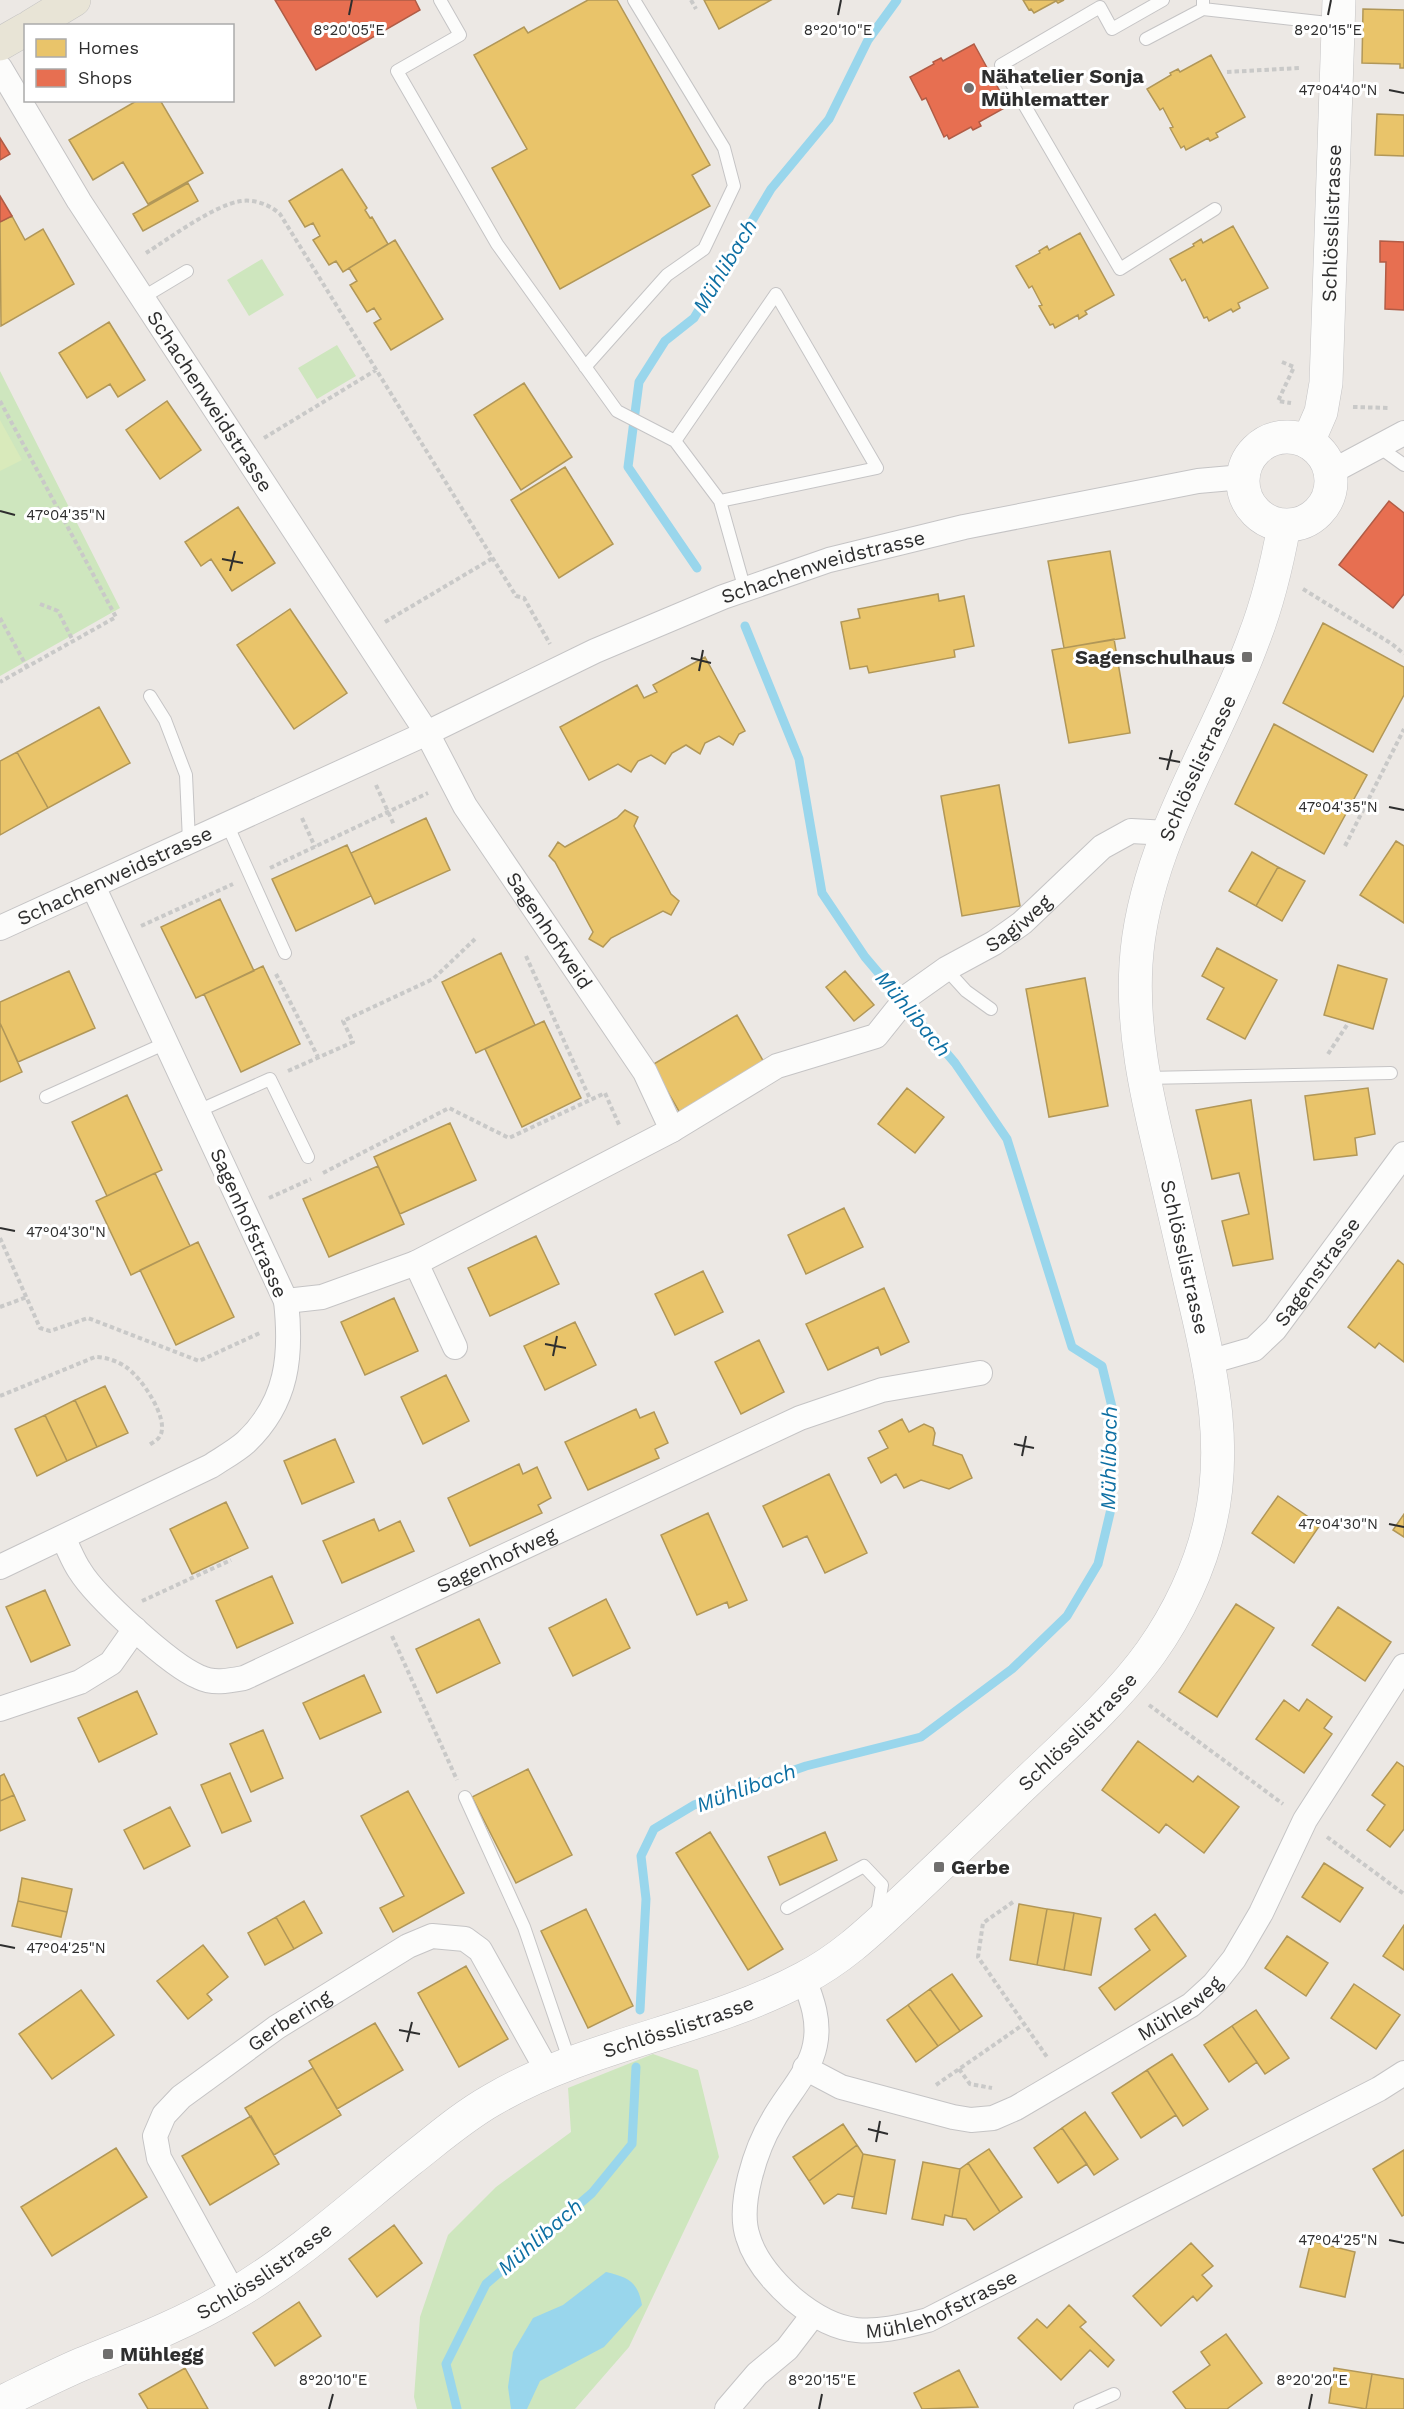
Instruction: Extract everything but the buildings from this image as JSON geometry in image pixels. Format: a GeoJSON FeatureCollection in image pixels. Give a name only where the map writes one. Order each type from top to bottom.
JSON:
{"type":"FeatureCollection","features":[{"type":"Feature","properties":{"kind":"main road"},"geometry":{"type":"LineString","coordinates":[[34,24],[74,0]]}},
{"type":"Feature","properties":{"kind":"main road","name":"Schlösslistrasse"},"geometry":{"type":"LineString","coordinates":[[1308,442],[1321,412],[1326,383],[1338,12]]}},
{"type":"Feature","properties":{"kind":"main road"},"geometry":{"type":"LineString","coordinates":[[0,44],[24,29]]}},
{"type":"Feature","properties":{"kind":"main road"},"geometry":{"type":"LineString","coordinates":[[1291,437],[1308,442],[1322,455],[1331,472],[1331,488],[1325,504],[1315,516],[1300,524],[1284,526],[1258,515],[1249,504],[1244,491],[1243,477],[1248,460],[1259,447],[1274,439],[1291,437]]}},
{"type":"Feature","properties":{"kind":"main road","name":"Schlösslistrasse"},"geometry":{"type":"LineString","coordinates":[[0,2403],[75,2367],[159,2333],[234,2294],[297,2252],[456,2123],[493,2099],[559,2067],[735,2008],[804,1978],[848,1950],[939,1867],[1123,1686],[1151,1652],[1176,1612],[1195,1570],[1210,1525],[1218,1476],[1218,1421],[1209,1362],[1144,1078],[1137,1020],[1136,963],[1145,897],[1168,833],[1256,635],[1275,570],[1284,526]]}},
{"type":"Feature","properties":{"kind":"street","name":"Schachenweidstrasse"},"geometry":{"type":"LineString","coordinates":[[0,68],[79,201],[122,268],[427,733]]}},
{"type":"Feature","properties":{"kind":"street"},"geometry":{"type":"LineString","coordinates":[[1331,472],[1404,433]]}},
{"type":"Feature","properties":{"kind":"street","name":"Schachenweidstrasse"},"geometry":{"type":"LineString","coordinates":[[0,928],[427,733],[561,668],[691,610],[745,590],[829,560],[964,527],[1198,481],[1243,477]]}},
{"type":"Feature","properties":{"kind":"street","name":"Sagenhofweid"},"geometry":{"type":"LineString","coordinates":[[427,733],[465,806],[645,1072],[672,1130]]}},
{"type":"Feature","properties":{"kind":"street","name":"Sagiweg"},"geometry":{"type":"LineString","coordinates":[[672,1130],[777,1066],[876,1036],[908,996],[946,969],[1022,923],[1102,847],[1131,831],[1168,833]]}},
{"type":"Feature","properties":{"kind":"street","name":"Sagenhofstrasse"},"geometry":{"type":"LineString","coordinates":[[0,1567],[211,1466],[244,1444],[270,1413],[282,1386],[288,1355],[290,1332],[287,1310],[198,1111],[93,886]]}},
{"type":"Feature","properties":{"kind":"street"},"geometry":{"type":"LineString","coordinates":[[287,1310],[416,1263],[672,1130]]}},
{"type":"Feature","properties":{"kind":"street","name":"Sagenstrasse"},"geometry":{"type":"LineString","coordinates":[[1209,1362],[1254,1349],[1275,1329],[1404,1154]]}},
{"type":"Feature","properties":{"kind":"street"},"geometry":{"type":"LineString","coordinates":[[416,1263],[455,1347]]}},
{"type":"Feature","properties":{"kind":"street","name":"Sagenhofweg"},"geometry":{"type":"LineString","coordinates":[[63,1538],[80,1571],[106,1603],[181,1666],[200,1678],[222,1682],[243,1678],[800,1418],[882,1390],[980,1373]]}},
{"type":"Feature","properties":{"kind":"street"},"geometry":{"type":"LineString","coordinates":[[0,1708],[80,1682],[111,1663],[129,1623]]}},
{"type":"Feature","properties":{"kind":"street","name":"Mühleweg"},"geometry":{"type":"LineString","coordinates":[[806,2068],[841,2087],[908,2105],[971,2120],[993,2118],[1016,2108],[1191,2005],[1214,1984],[1234,1959],[1261,1913],[1305,1820],[1404,1666]]}},
{"type":"Feature","properties":{"kind":"street","name":"Gerbering"},"geometry":{"type":"LineString","coordinates":[[234,2294],[159,2158],[155,2136],[164,2115],[181,2097],[277,2026],[408,1946],[432,1936],[447,1936],[465,1939],[480,1950],[559,2067]]}},
{"type":"Feature","properties":{"kind":"street","name":"Mühlehofstrasse"},"geometry":{"type":"LineString","coordinates":[[804,1978],[817,2025],[815,2046],[806,2068],[772,2121],[763,2142],[745,2198],[747,2237],[776,2284],[813,2315],[830,2324],[857,2331],[888,2331],[928,2320],[1379,2090],[1404,2073]]}},
{"type":"Feature","properties":{"kind":"street"},"geometry":{"type":"LineString","coordinates":[[727,2409],[757,2374],[787,2349],[813,2315]]}},
{"type":"Feature","properties":{"kind":"lane"},"geometry":{"type":"LineString","coordinates":[[440,0],[459,35],[397,70],[497,243],[617,411],[675,441],[720,501],[745,590]]}},
{"type":"Feature","properties":{"kind":"lane"},"geometry":{"type":"LineString","coordinates":[[585,367],[667,275],[704,249],[734,186],[724,148],[634,0]]}},
{"type":"Feature","properties":{"kind":"lane"},"geometry":{"type":"LineString","coordinates":[[1163,0],[1112,29],[1100,7],[1001,65],[1119,269],[1215,209]]}},
{"type":"Feature","properties":{"kind":"lane"},"geometry":{"type":"LineString","coordinates":[[1146,39],[1203,4],[1338,12]]}},
{"type":"Feature","properties":{"kind":"lane"},"geometry":{"type":"LineString","coordinates":[[142,298],[187,272]]}},
{"type":"Feature","properties":{"kind":"lane"},"geometry":{"type":"LineString","coordinates":[[675,441],[776,294],[877,468],[720,501]]}},
{"type":"Feature","properties":{"kind":"lane"},"geometry":{"type":"LineString","coordinates":[[1379,447],[1404,465]]}},
{"type":"Feature","properties":{"kind":"lane"},"geometry":{"type":"LineString","coordinates":[[150,696],[165,720],[186,775],[189,841]]}},
{"type":"Feature","properties":{"kind":"lane"},"geometry":{"type":"LineString","coordinates":[[227,824],[285,953]]}},
{"type":"Feature","properties":{"kind":"lane"},"geometry":{"type":"LineString","coordinates":[[946,969],[966,991],[992,1009]]}},
{"type":"Feature","properties":{"kind":"lane"},"geometry":{"type":"LineString","coordinates":[[46,1097],[166,1043]]}},
{"type":"Feature","properties":{"kind":"lane"},"geometry":{"type":"LineString","coordinates":[[1144,1078],[1391,1073]]}},
{"type":"Feature","properties":{"kind":"lane"},"geometry":{"type":"LineString","coordinates":[[198,1111],[270,1079],[308,1157]]}},
{"type":"Feature","properties":{"kind":"lane"},"geometry":{"type":"LineString","coordinates":[[465,1797],[524,1928],[559,2067]]}},
{"type":"Feature","properties":{"kind":"lane"},"geometry":{"type":"LineString","coordinates":[[787,1908],[864,1866],[882,1885],[874,1927]]}},
{"type":"Feature","properties":{"kind":"lane"},"geometry":{"type":"LineString","coordinates":[[1080,2409],[1114,2394]]}},
{"type":"Feature","properties":{"kind":"path"},"geometry":{"type":"LineString","coordinates":[[691,0],[696,9]]}},
{"type":"Feature","properties":{"kind":"path"},"geometry":{"type":"LineString","coordinates":[[1227,72],[1299,68]]}},
{"type":"Feature","properties":{"kind":"path"},"geometry":{"type":"LineString","coordinates":[[122,268],[221,208],[241,201],[272,206],[280,214],[516,596],[524,597],[561,668]]}},
{"type":"Feature","properties":{"kind":"path"},"geometry":{"type":"LineString","coordinates":[[1282,362],[1294,367],[1278,401],[1295,403]]}},
{"type":"Feature","properties":{"kind":"path"},"geometry":{"type":"LineString","coordinates":[[243,452],[376,370]]}},
{"type":"Feature","properties":{"kind":"path"},"geometry":{"type":"LineString","coordinates":[[0,401],[116,617],[0,682]]}},
{"type":"Feature","properties":{"kind":"path"},"geometry":{"type":"LineString","coordinates":[[1350,407],[1387,408]]}},
{"type":"Feature","properties":{"kind":"path"},"geometry":{"type":"LineString","coordinates":[[363,636],[493,558]]}},
{"type":"Feature","properties":{"kind":"path"},"geometry":{"type":"LineString","coordinates":[[1302,589],[1392,644],[1404,654]]}},
{"type":"Feature","properties":{"kind":"path"},"geometry":{"type":"LineString","coordinates":[[40,604],[58,610],[73,641]]}},
{"type":"Feature","properties":{"kind":"path"},"geometry":{"type":"LineString","coordinates":[[0,618],[27,667]]}},
{"type":"Feature","properties":{"kind":"path"},"geometry":{"type":"LineString","coordinates":[[1345,846],[1404,729]]}},
{"type":"Feature","properties":{"kind":"path"},"geometry":{"type":"LineString","coordinates":[[372,776],[394,825]]}},
{"type":"Feature","properties":{"kind":"path"},"geometry":{"type":"LineString","coordinates":[[135,929],[452,782]]}},
{"type":"Feature","properties":{"kind":"path"},"geometry":{"type":"LineString","coordinates":[[298,810],[315,847]]}},
{"type":"Feature","properties":{"kind":"path"},"geometry":{"type":"LineString","coordinates":[[270,1079],[353,1042],[343,1021],[433,979],[475,939]]}},
{"type":"Feature","properties":{"kind":"path"},"geometry":{"type":"LineString","coordinates":[[526,956],[590,1099]]}},
{"type":"Feature","properties":{"kind":"path"},"geometry":{"type":"LineString","coordinates":[[1321,1074],[1321,1065],[1347,1025]]}},
{"type":"Feature","properties":{"kind":"path"},"geometry":{"type":"LineString","coordinates":[[267,1199],[449,1108],[509,1138],[605,1093],[630,1152]]}},
{"type":"Feature","properties":{"kind":"path"},"geometry":{"type":"LineString","coordinates":[[0,1238],[40,1328],[50,1331],[88,1317],[200,1361],[287,1310]]}},
{"type":"Feature","properties":{"kind":"path"},"geometry":{"type":"LineString","coordinates":[[0,1307],[27,1297]]}},
{"type":"Feature","properties":{"kind":"path"},"geometry":{"type":"LineString","coordinates":[[0,1395],[95,1357],[105,1358],[125,1366],[138,1377],[157,1409],[163,1422],[162,1430],[159,1438],[149,1445]]}},
{"type":"Feature","properties":{"kind":"path"},"geometry":{"type":"LineString","coordinates":[[129,1623],[135,1604],[231,1560]]}},
{"type":"Feature","properties":{"kind":"path"},"geometry":{"type":"LineString","coordinates":[[387,1626],[459,1785]]}},
{"type":"Feature","properties":{"kind":"path"},"geometry":{"type":"LineString","coordinates":[[1148,1705],[1404,1894]]}},
{"type":"Feature","properties":{"kind":"path"},"geometry":{"type":"LineString","coordinates":[[1013,1902],[983,1923],[978,1957],[1063,2080]]}},
{"type":"Feature","properties":{"kind":"path"},"geometry":{"type":"LineString","coordinates":[[908,2105],[1024,2024]]}},
{"type":"Feature","properties":{"kind":"path"},"geometry":{"type":"LineString","coordinates":[[959,2069],[970,2084],[1001,2089]]}},
{"type":"Feature","properties":{"kind":"green space"},"geometry":{"type":"Polygon","coordinates":[[[262,259],[284,295],[249,316],[227,280],[262,259]]]}},
{"type":"Feature","properties":{"kind":"green space"},"geometry":{"type":"Polygon","coordinates":[[[337,345],[356,376],[317,399],[298,368],[337,345]]]}},
{"type":"Feature","properties":{"kind":"green space"},"geometry":{"type":"Polygon","coordinates":[[[0,371],[120,608],[0,676],[0,371]]]}},
{"type":"Feature","properties":{"kind":"green space"},"geometry":{"type":"Polygon","coordinates":[[[0,420],[22,460],[0,471],[0,420]]]}},
{"type":"Feature","properties":{"kind":"green space"},"geometry":{"type":"Polygon","coordinates":[[[653,2054],[698,2070],[719,2157],[629,2347],[575,2409],[417,2409],[414,2397],[420,2317],[448,2235],[496,2187],[571,2132],[568,2088],[653,2054]]]}},
{"type":"Feature","properties":{"kind":"water"},"geometry":{"type":"Polygon","coordinates":[[[606,2272],[631,2282],[638,2291],[642,2305],[604,2347],[540,2381],[527,2409],[511,2409],[508,2387],[513,2352],[533,2318],[563,2305],[606,2272]]]}},
{"type":"Feature","properties":{"kind":"waterway","name":"Mühlibach"},"geometry":{"type":"LineString","coordinates":[[697,568],[628,467],[639,382],[665,341],[694,318],[771,189],[829,119],[868,40],[897,0]]}},
{"type":"Feature","properties":{"kind":"waterway","name":"Mühlibach"},"geometry":{"type":"LineString","coordinates":[[640,2010],[646,1899],[641,1856],[654,1829],[694,1805],[806,1766],[921,1737],[1012,1669],[1067,1616],[1098,1564],[1111,1509],[1113,1411],[1102,1366],[1072,1347],[1007,1139],[955,1063],[865,957],[822,893],[799,759],[745,626]]}},
{"type":"Feature","properties":{"kind":"waterway","name":"Mühlibach"},"geometry":{"type":"LineString","coordinates":[[457,2409],[446,2364],[486,2284],[592,2193],[632,2144],[636,2067]]}},
{"type":"Feature","properties":{"kind":"place","name":"Nähatelier Sonja Mühlematter"},"geometry":{"type":"Point","coordinates":[969,88]}},
{"type":"Feature","properties":{"kind":"place","name":"Sagenschulhaus"},"geometry":{"type":"Point","coordinates":[1247,657]}},
{"type":"Feature","properties":{"kind":"place","name":"Gerbe"},"geometry":{"type":"Point","coordinates":[939,1867]}},
{"type":"Feature","properties":{"kind":"place","name":"Mühlegg"},"geometry":{"type":"Point","coordinates":[108,2354]}}]}
